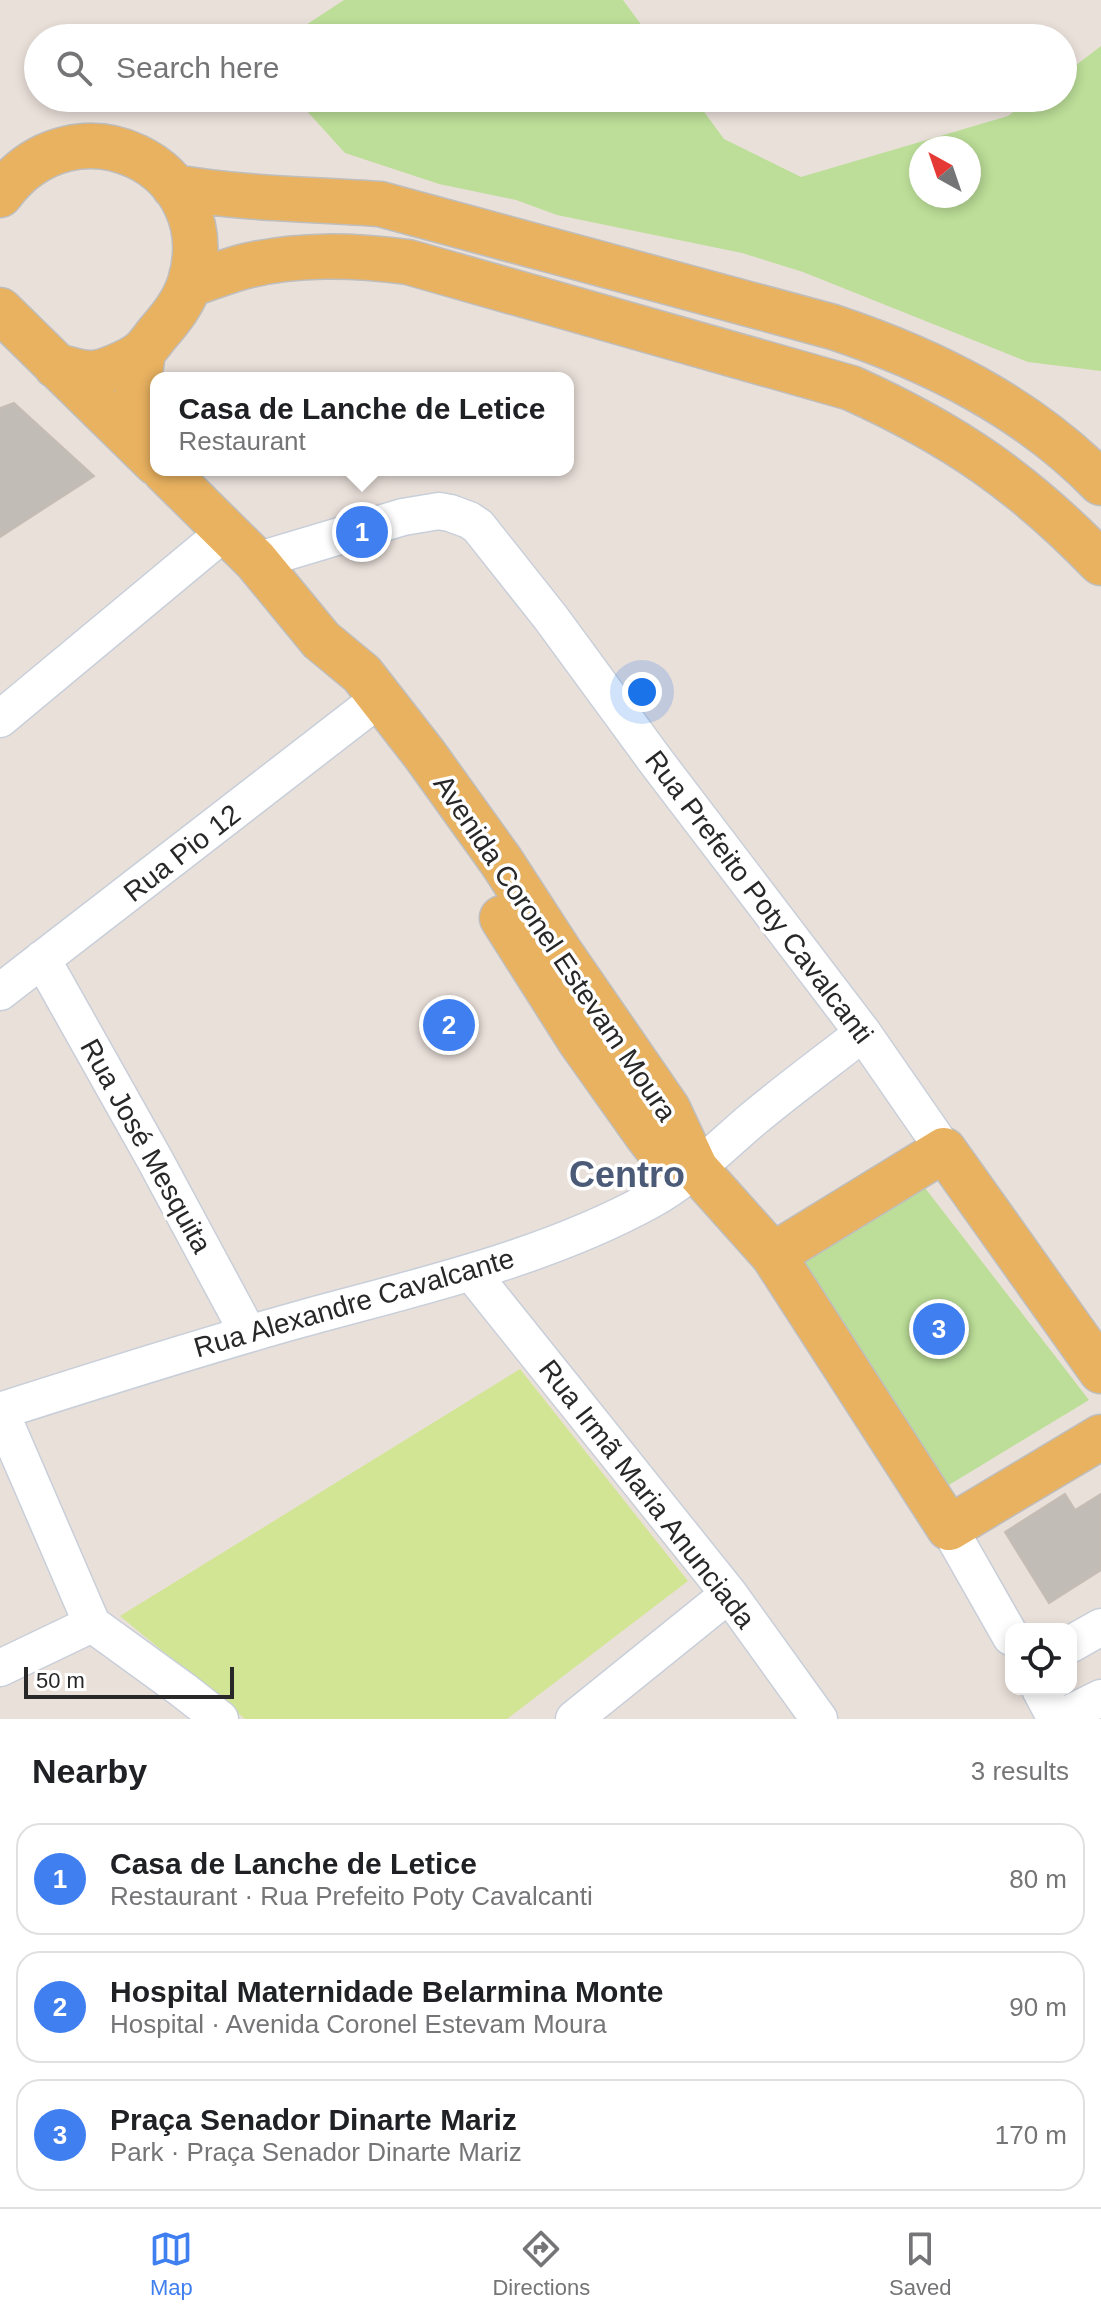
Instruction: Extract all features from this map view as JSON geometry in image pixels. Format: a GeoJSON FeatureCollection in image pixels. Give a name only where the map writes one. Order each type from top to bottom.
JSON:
{"type":"FeatureCollection","features":[{"type":"Feature","properties":{"kind":"main road"},"geometry":{"type":"LineString","coordinates":[[9,176],[63,148],[105,146],[125,151],[160,172],[174,187],[188,214],[195,244],[189,285],[180,304],[143,352],[92,373],[56,366]]}},
{"type":"Feature","properties":{"kind":"main road"},"geometry":{"type":"LineString","coordinates":[[174,187],[230,196],[380,204],[833,327],[932,364],[978,389],[1033,425],[1101,483]]}},
{"type":"Feature","properties":{"kind":"main road"},"geometry":{"type":"LineString","coordinates":[[189,285],[240,268],[299,257],[369,257],[408,262],[851,388],[942,433],[986,461],[1027,492],[1101,563]]}},
{"type":"Feature","properties":{"kind":"main road"},"geometry":{"type":"LineString","coordinates":[[0,310],[143,450]]}},
{"type":"Feature","properties":{"kind":"main road"},"geometry":{"type":"LineString","coordinates":[[143,352],[143,450]]}},
{"type":"Feature","properties":{"kind":"main road","name":"Avenida Coronel Estevam Moura"},"geometry":{"type":"LineString","coordinates":[[170,476],[241,546],[321,640],[362,674],[501,861],[547,959]]}},
{"type":"Feature","properties":{"kind":"main road","name":"Avenida Coronel Estevam Moura"},"geometry":{"type":"LineString","coordinates":[[321,640],[345,687],[483,887],[547,959],[594,1030],[668,1109],[696,1169],[773,1255],[949,1528]]}},
{"type":"Feature","properties":{"kind":"main road"},"geometry":{"type":"LineString","coordinates":[[773,1255],[944,1150],[1101,1371]]}},
{"type":"Feature","properties":{"kind":"main road"},"geometry":{"type":"LineString","coordinates":[[949,1528],[1101,1437]]}},
{"type":"Feature","properties":{"kind":"street","name":"Rua Prefeito Poty Cavalcanti"},"geometry":{"type":"LineString","coordinates":[[241,546],[439,511],[478,526],[551,618],[863,1033],[944,1150]]}},
{"type":"Feature","properties":{"kind":"street"},"geometry":{"type":"LineString","coordinates":[[0,719],[241,546]]}},
{"type":"Feature","properties":{"kind":"street","name":"Rua Pio 12"},"geometry":{"type":"LineString","coordinates":[[0,992],[362,712]]}},
{"type":"Feature","properties":{"kind":"street","name":"Rua José Mesquita"},"geometry":{"type":"LineString","coordinates":[[42,959],[248,1333]]}},
{"type":"Feature","properties":{"kind":"street","name":"Rua Alexandre Cavalcante"},"geometry":{"type":"LineString","coordinates":[[0,1411],[248,1333],[471,1272],[587,1232],[650,1201],[696,1169],[863,1033]]}},
{"type":"Feature","properties":{"kind":"street","name":"Rua Irmã Maria Anunciada"},"geometry":{"type":"LineString","coordinates":[[471,1272],[729,1594],[819,1719]]}},
{"type":"Feature","properties":{"kind":"street"},"geometry":{"type":"LineString","coordinates":[[0,1411],[92,1624],[220,1719]]}},
{"type":"Feature","properties":{"kind":"street"},"geometry":{"type":"LineString","coordinates":[[949,1528],[1005,1626]]}},
{"type":"Feature","properties":{"kind":"street"},"geometry":{"type":"LineString","coordinates":[[574,1719],[729,1594]]}},
{"type":"Feature","properties":{"kind":"street"},"geometry":{"type":"LineString","coordinates":[[0,1668],[92,1624]]}},
{"type":"Feature","properties":{"kind":"street"},"geometry":{"type":"LineString","coordinates":[[1077,1641],[1101,1627]]}},
{"type":"Feature","properties":{"kind":"street"},"geometry":{"type":"LineString","coordinates":[[1043,1695],[1057,1719],[1101,1698]]}},
{"type":"Feature","properties":{"kind":"green space"},"geometry":{"type":"Polygon","coordinates":[[[344,0],[623,0],[641,24],[307,24],[344,0]]]}},
{"type":"Feature","properties":{"kind":"green space"},"geometry":{"type":"Polygon","coordinates":[[[1101,46],[1101,371],[1028,362],[803,272],[742,253],[557,215],[516,200],[439,184],[345,153],[308,112],[704,112],[724,139],[801,177],[909,145],[909,208],[981,208],[981,136],[940,136],[1013,112],[1077,112],[1077,64],[1101,46]]]}},
{"type":"Feature","properties":{"kind":"green space"},"geometry":{"type":"Polygon","coordinates":[[[915,1175],[1089,1400],[944,1488],[800,1258],[915,1175]]]}},
{"type":"Feature","properties":{"kind":"green space"},"geometry":{"type":"Polygon","coordinates":[[[520,1369],[688,1581],[507,1719],[245,1719],[120,1616],[520,1369]]]}},
{"type":"Feature","properties":{"kind":"building"},"geometry":{"type":"Polygon","coordinates":[[[14,403],[94,476],[0,537],[0,408],[14,403]]]}},
{"type":"Feature","properties":{"kind":"building"},"geometry":{"type":"Polygon","coordinates":[[[1065,1494],[1075,1510],[1101,1494],[1101,1570],[1049,1603],[1005,1532],[1065,1494]]]}},
{"type":"Feature","properties":{"kind":"place","name":"Casa de Lanche de Letice"},"geometry":{"type":"Point","coordinates":[362,532]}},
{"type":"Feature","properties":{"kind":"place","name":"Hospital Maternidade Belarmina Monte"},"geometry":{"type":"Point","coordinates":[449,1025]}},
{"type":"Feature","properties":{"kind":"place","name":"Praça Senador Dinarte Mariz"},"geometry":{"type":"Point","coordinates":[939,1329]}},
{"type":"Feature","properties":{"kind":"district","name":"Centro"},"geometry":{"type":"Point","coordinates":[627,1174]}}]}
